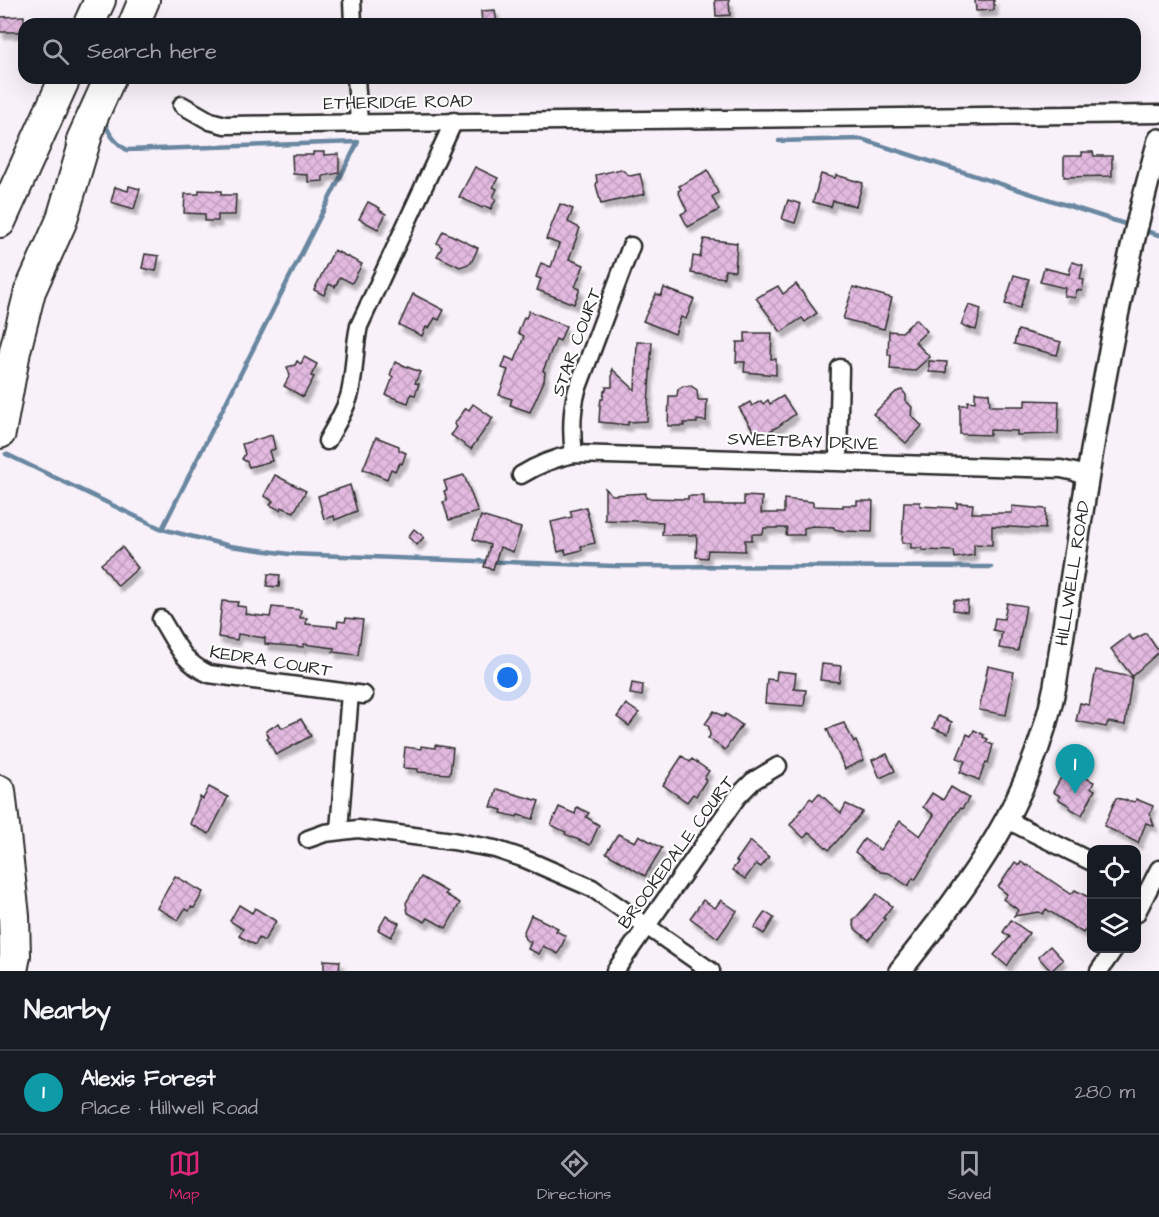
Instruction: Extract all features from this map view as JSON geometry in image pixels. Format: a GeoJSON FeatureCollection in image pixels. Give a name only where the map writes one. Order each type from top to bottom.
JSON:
{"type":"FeatureCollection","features":[{"type":"Feature","properties":{"kind":"highway"},"geometry":{"type":"LineString","coordinates":[[92,18],[100,0]]}},
{"type":"Feature","properties":{"kind":"highway"},"geometry":{"type":"LineString","coordinates":[[136,18],[144,0]]}},
{"type":"Feature","properties":{"kind":"highway"},"geometry":{"type":"LineString","coordinates":[[0,190],[29,130],[56,84]]}},
{"type":"Feature","properties":{"kind":"highway"},"geometry":{"type":"LineString","coordinates":[[0,222],[62,84]]}},
{"type":"Feature","properties":{"kind":"highway"},"geometry":{"type":"LineString","coordinates":[[0,324],[107,84]]}},
{"type":"Feature","properties":{"kind":"highway"},"geometry":{"type":"LineString","coordinates":[[0,433],[15,351],[30,291],[61,222],[91,121]]}},
{"type":"Feature","properties":{"kind":"highway"},"geometry":{"type":"LineString","coordinates":[[0,791],[14,916],[15,955],[12,971]]}},
{"type":"Feature","properties":{"kind":"street"},"geometry":{"type":"LineString","coordinates":[[352,0],[353,18]]}},
{"type":"Feature","properties":{"kind":"street"},"geometry":{"type":"LineString","coordinates":[[356,84],[359,122]]}},
{"type":"Feature","properties":{"kind":"street","name":"ETHERIDGE ROAD"},"geometry":{"type":"LineString","coordinates":[[182,105],[210,121],[225,124],[1159,114]]}},
{"type":"Feature","properties":{"kind":"street"},"geometry":{"type":"LineString","coordinates":[[327,441],[345,407],[350,392],[354,346],[359,326],[454,121]]}},
{"type":"Feature","properties":{"kind":"street","name":"HILLWELL ROAD"},"geometry":{"type":"LineString","coordinates":[[900,971],[970,879],[1006,820],[1037,754],[1049,714],[1112,336],[1159,140]]}},
{"type":"Feature","properties":{"kind":"street","name":"STAR COURT"},"geometry":{"type":"LineString","coordinates":[[574,454],[571,433],[572,411],[577,390],[631,246]]}},
{"type":"Feature","properties":{"kind":"street"},"geometry":{"type":"LineString","coordinates":[[838,461],[840,368]]}},
{"type":"Feature","properties":{"kind":"street","name":"SWEETBAY DRIVE"},"geometry":{"type":"LineString","coordinates":[[521,475],[555,457],[574,454],[1061,469],[1087,478]]}},
{"type":"Feature","properties":{"kind":"street","name":"KEDRA COURT"},"geometry":{"type":"LineString","coordinates":[[161,619],[186,659],[209,674],[357,694],[339,830]]}},
{"type":"Feature","properties":{"kind":"street","name":"BROOKEDALE COURT"},"geometry":{"type":"LineString","coordinates":[[615,971],[738,796],[753,781],[778,766]]}},
{"type":"Feature","properties":{"kind":"street"},"geometry":{"type":"LineString","coordinates":[[1006,820],[1087,860]]}},
{"type":"Feature","properties":{"kind":"street"},"geometry":{"type":"LineString","coordinates":[[308,839],[325,832],[358,829],[453,841],[495,849],[535,863],[592,888],[711,971]]}},
{"type":"Feature","properties":{"kind":"street"},"geometry":{"type":"LineString","coordinates":[[1143,887],[1159,869]]}},
{"type":"Feature","properties":{"kind":"street"},"geometry":{"type":"LineString","coordinates":[[1099,971],[1112,953]]}},
{"type":"Feature","properties":{"kind":"building"},"geometry":{"type":"Polygon","coordinates":[[[715,0],[729,0],[730,15],[716,16],[715,0]]]}},
{"type":"Feature","properties":{"kind":"building"},"geometry":{"type":"Polygon","coordinates":[[[975,0],[994,0],[994,10],[976,11],[975,0]]]}},
{"type":"Feature","properties":{"kind":"building"},"geometry":{"type":"Polygon","coordinates":[[[495,10],[496,18],[482,18],[481,11],[495,10]]]}},
{"type":"Feature","properties":{"kind":"building"},"geometry":{"type":"Polygon","coordinates":[[[24,16],[24,18],[18,18],[18,32],[0,32],[0,17],[24,16]]]}},
{"type":"Feature","properties":{"kind":"building"},"geometry":{"type":"Polygon","coordinates":[[[313,152],[324,152],[324,155],[339,154],[339,173],[323,176],[323,181],[308,182],[308,175],[293,174],[292,155],[313,155],[313,152]]]}},
{"type":"Feature","properties":{"kind":"building"},"geometry":{"type":"Polygon","coordinates":[[[1082,152],[1093,152],[1094,156],[1112,156],[1112,176],[1064,177],[1064,156],[1082,156],[1082,152]]]}},
{"type":"Feature","properties":{"kind":"building"},"geometry":{"type":"Polygon","coordinates":[[[475,167],[498,178],[493,187],[497,189],[493,197],[496,199],[491,209],[485,206],[482,208],[459,197],[475,167]]]}},
{"type":"Feature","properties":{"kind":"building"},"geometry":{"type":"Polygon","coordinates":[[[621,169],[630,176],[640,174],[645,194],[601,204],[596,175],[621,169]]]}},
{"type":"Feature","properties":{"kind":"building"},"geometry":{"type":"Polygon","coordinates":[[[708,170],[718,193],[712,197],[719,210],[688,227],[681,214],[687,211],[678,191],[681,189],[679,186],[708,170]]]}},
{"type":"Feature","properties":{"kind":"building"},"geometry":{"type":"Polygon","coordinates":[[[821,174],[835,178],[836,175],[863,183],[856,206],[833,201],[831,207],[813,202],[821,174]]]}},
{"type":"Feature","properties":{"kind":"building"},"geometry":{"type":"Polygon","coordinates":[[[129,186],[140,189],[134,209],[111,202],[115,187],[128,191],[129,186]]]}},
{"type":"Feature","properties":{"kind":"building"},"geometry":{"type":"Polygon","coordinates":[[[199,190],[221,191],[221,195],[236,195],[235,215],[218,215],[218,221],[205,221],[205,214],[184,213],[185,194],[199,194],[199,190]]]}},
{"type":"Feature","properties":{"kind":"building"},"geometry":{"type":"Polygon","coordinates":[[[788,200],[801,204],[795,223],[782,219],[788,200]]]}},
{"type":"Feature","properties":{"kind":"building"},"geometry":{"type":"Polygon","coordinates":[[[368,202],[386,214],[378,229],[359,219],[368,202]]]}},
{"type":"Feature","properties":{"kind":"building"},"geometry":{"type":"Polygon","coordinates":[[[560,204],[573,209],[568,222],[580,228],[569,259],[584,265],[575,287],[580,289],[574,304],[537,290],[541,279],[536,277],[541,263],[551,267],[559,244],[546,239],[560,204]]]}},
{"type":"Feature","properties":{"kind":"building"},"geometry":{"type":"Polygon","coordinates":[[[443,231],[478,248],[471,263],[460,267],[437,256],[442,247],[437,243],[443,231]]]}},
{"type":"Feature","properties":{"kind":"building"},"geometry":{"type":"Polygon","coordinates":[[[704,239],[737,243],[735,271],[725,270],[724,278],[691,273],[693,256],[700,257],[704,239]]]}},
{"type":"Feature","properties":{"kind":"building"},"geometry":{"type":"Polygon","coordinates":[[[334,250],[362,264],[352,283],[340,277],[335,287],[329,284],[324,295],[314,290],[334,250]]]}},
{"type":"Feature","properties":{"kind":"building"},"geometry":{"type":"Polygon","coordinates":[[[145,254],[159,256],[156,271],[142,268],[145,254]]]}},
{"type":"Feature","properties":{"kind":"building"},"geometry":{"type":"Polygon","coordinates":[[[1072,262],[1083,265],[1080,279],[1084,280],[1082,291],[1077,290],[1075,298],[1064,296],[1065,288],[1040,282],[1044,268],[1069,274],[1072,262]]]}},
{"type":"Feature","properties":{"kind":"building"},"geometry":{"type":"Polygon","coordinates":[[[1014,275],[1029,279],[1020,308],[1005,304],[1014,275]]]}},
{"type":"Feature","properties":{"kind":"building"},"geometry":{"type":"Polygon","coordinates":[[[796,284],[817,313],[805,322],[802,318],[781,332],[756,298],[778,286],[783,294],[796,284]]]}},
{"type":"Feature","properties":{"kind":"building"},"geometry":{"type":"Polygon","coordinates":[[[853,287],[892,298],[884,329],[843,319],[853,287]]]}},
{"type":"Feature","properties":{"kind":"building"},"geometry":{"type":"Polygon","coordinates":[[[664,288],[694,299],[686,319],[681,317],[675,334],[643,321],[656,294],[661,296],[664,288]]]}},
{"type":"Feature","properties":{"kind":"building"},"geometry":{"type":"Polygon","coordinates":[[[413,294],[444,310],[439,320],[435,318],[429,328],[426,327],[422,336],[399,325],[413,294]]]}},
{"type":"Feature","properties":{"kind":"building"},"geometry":{"type":"Polygon","coordinates":[[[969,305],[981,309],[976,330],[961,325],[969,305]]]}},
{"type":"Feature","properties":{"kind":"building"},"geometry":{"type":"Polygon","coordinates":[[[529,311],[566,326],[560,341],[556,339],[543,371],[545,372],[544,381],[530,412],[510,405],[512,399],[499,395],[508,370],[502,368],[506,357],[515,361],[524,336],[518,333],[529,311]]]}},
{"type":"Feature","properties":{"kind":"building"},"geometry":{"type":"Polygon","coordinates":[[[916,319],[927,331],[915,342],[930,357],[914,371],[890,369],[889,331],[902,332],[916,319]]]}},
{"type":"Feature","properties":{"kind":"building"},"geometry":{"type":"Polygon","coordinates":[[[1018,330],[1061,342],[1057,355],[1014,344],[1018,330]]]}},
{"type":"Feature","properties":{"kind":"building"},"geometry":{"type":"Polygon","coordinates":[[[745,333],[772,333],[771,359],[776,359],[776,375],[744,372],[745,362],[736,362],[737,342],[745,342],[745,333]]]}},
{"type":"Feature","properties":{"kind":"building"},"geometry":{"type":"Polygon","coordinates":[[[637,342],[652,342],[647,421],[628,422],[628,425],[599,422],[601,399],[603,399],[606,387],[612,387],[612,369],[635,390],[637,342]]]}},
{"type":"Feature","properties":{"kind":"building"},"geometry":{"type":"Polygon","coordinates":[[[304,357],[317,364],[311,376],[314,377],[303,397],[284,386],[290,375],[287,367],[295,365],[297,361],[301,364],[304,357]]]}},
{"type":"Feature","properties":{"kind":"building"},"geometry":{"type":"Polygon","coordinates":[[[929,361],[947,362],[946,373],[929,372],[929,361]]]}},
{"type":"Feature","properties":{"kind":"building"},"geometry":{"type":"Polygon","coordinates":[[[395,362],[420,372],[415,383],[419,384],[415,395],[411,394],[408,403],[386,395],[393,377],[390,375],[395,362]]]}},
{"type":"Feature","properties":{"kind":"building"},"geometry":{"type":"Polygon","coordinates":[[[691,386],[697,390],[698,400],[707,400],[706,421],[697,420],[697,423],[684,423],[684,426],[668,426],[669,396],[677,396],[678,389],[691,386]]]}},
{"type":"Feature","properties":{"kind":"building"},"geometry":{"type":"Polygon","coordinates":[[[902,390],[906,395],[906,401],[912,407],[911,415],[922,426],[906,443],[873,414],[896,392],[902,390]]]}},
{"type":"Feature","properties":{"kind":"building"},"geometry":{"type":"Polygon","coordinates":[[[975,392],[989,393],[990,406],[1025,406],[1025,400],[1059,401],[1058,434],[1017,435],[1017,431],[990,430],[990,435],[960,434],[960,405],[967,405],[968,401],[975,402],[975,392]]]}},
{"type":"Feature","properties":{"kind":"building"},"geometry":{"type":"Polygon","coordinates":[[[783,396],[795,414],[758,438],[739,408],[750,402],[752,406],[761,401],[763,404],[768,400],[770,404],[783,396]]]}},
{"type":"Feature","properties":{"kind":"building"},"geometry":{"type":"Polygon","coordinates":[[[473,404],[493,418],[471,449],[451,435],[457,427],[454,424],[466,408],[469,410],[473,404]]]}},
{"type":"Feature","properties":{"kind":"building"},"geometry":{"type":"Polygon","coordinates":[[[272,435],[275,449],[269,451],[272,461],[249,467],[242,459],[245,454],[242,444],[272,435]]]}},
{"type":"Feature","properties":{"kind":"building"},"geometry":{"type":"Polygon","coordinates":[[[376,437],[399,446],[399,450],[406,453],[402,464],[400,463],[395,471],[391,469],[387,479],[363,469],[376,437]]]}},
{"type":"Feature","properties":{"kind":"building"},"geometry":{"type":"Polygon","coordinates":[[[275,475],[306,491],[294,512],[281,507],[280,510],[270,505],[273,501],[264,496],[275,475]]]}},
{"type":"Feature","properties":{"kind":"building"},"geometry":{"type":"Polygon","coordinates":[[[464,475],[478,512],[449,520],[443,502],[447,501],[444,481],[464,475]]]}},
{"type":"Feature","properties":{"kind":"building"},"geometry":{"type":"Polygon","coordinates":[[[350,485],[357,511],[335,520],[334,516],[324,519],[318,496],[350,485]]]}},
{"type":"Feature","properties":{"kind":"building"},"geometry":{"type":"Polygon","coordinates":[[[605,488],[612,495],[646,493],[646,498],[688,499],[688,496],[704,496],[704,505],[744,505],[744,496],[762,497],[761,513],[784,513],[784,499],[813,502],[813,506],[843,507],[843,505],[857,505],[857,501],[873,501],[872,532],[843,531],[834,529],[834,527],[812,526],[804,528],[804,535],[786,535],[787,528],[764,528],[763,534],[752,534],[752,540],[745,540],[745,551],[708,550],[707,558],[696,557],[697,535],[662,535],[663,522],[605,520],[605,488]]]}},
{"type":"Feature","properties":{"kind":"building"},"geometry":{"type":"Polygon","coordinates":[[[904,502],[920,502],[920,506],[957,508],[957,503],[973,504],[972,513],[1012,513],[1012,506],[1046,509],[1045,529],[992,526],[992,545],[974,544],[974,555],[955,558],[954,551],[922,550],[922,548],[911,548],[911,543],[902,543],[904,502]]]}},
{"type":"Feature","properties":{"kind":"building"},"geometry":{"type":"Polygon","coordinates":[[[586,507],[595,543],[581,546],[582,550],[566,554],[565,550],[558,552],[551,522],[572,517],[570,511],[586,507]]]}},
{"type":"Feature","properties":{"kind":"building"},"geometry":{"type":"Polygon","coordinates":[[[481,516],[521,528],[513,552],[500,547],[493,569],[484,567],[490,545],[473,539],[481,516]]]}},
{"type":"Feature","properties":{"kind":"building"},"geometry":{"type":"Polygon","coordinates":[[[414,529],[424,537],[417,545],[408,537],[414,529]]]}},
{"type":"Feature","properties":{"kind":"building"},"geometry":{"type":"Polygon","coordinates":[[[122,547],[138,568],[118,586],[101,564],[122,547]]]}},
{"type":"Feature","properties":{"kind":"building"},"geometry":{"type":"Polygon","coordinates":[[[268,574],[280,575],[279,587],[267,586],[268,574]]]}},
{"type":"Feature","properties":{"kind":"building"},"geometry":{"type":"Polygon","coordinates":[[[954,600],[968,601],[967,612],[953,610],[954,600]]]}},
{"type":"Feature","properties":{"kind":"building"},"geometry":{"type":"Polygon","coordinates":[[[222,601],[238,602],[237,606],[246,607],[245,614],[270,617],[272,607],[301,610],[300,618],[307,618],[306,624],[337,627],[338,621],[345,622],[346,618],[363,620],[358,655],[333,652],[334,648],[304,644],[304,647],[265,644],[265,638],[238,634],[237,640],[218,637],[222,601]]]}},
{"type":"Feature","properties":{"kind":"building"},"geometry":{"type":"Polygon","coordinates":[[[1007,603],[1026,606],[1018,651],[999,648],[1002,632],[993,630],[995,618],[1004,619],[1007,603]]]}},
{"type":"Feature","properties":{"kind":"building"},"geometry":{"type":"Polygon","coordinates":[[[1146,633],[1159,652],[1132,676],[1111,649],[1129,635],[1133,640],[1146,633]]]}},
{"type":"Feature","properties":{"kind":"building"},"geometry":{"type":"Polygon","coordinates":[[[822,664],[841,666],[839,682],[820,680],[822,664]]]}},
{"type":"Feature","properties":{"kind":"building"},"geometry":{"type":"Polygon","coordinates":[[[988,666],[1014,672],[1006,715],[979,710],[988,666]]]}},
{"type":"Feature","properties":{"kind":"building"},"geometry":{"type":"Polygon","coordinates":[[[1096,670],[1132,677],[1125,725],[1108,722],[1106,727],[1076,721],[1080,703],[1089,705],[1096,670]]]}},
{"type":"Feature","properties":{"kind":"building"},"geometry":{"type":"Polygon","coordinates":[[[777,671],[796,673],[794,689],[806,690],[804,706],[765,703],[767,679],[776,680],[777,671]]]}},
{"type":"Feature","properties":{"kind":"building"},"geometry":{"type":"Polygon","coordinates":[[[632,683],[643,685],[642,696],[630,694],[632,683]]]}},
{"type":"Feature","properties":{"kind":"building"},"geometry":{"type":"Polygon","coordinates":[[[626,704],[639,713],[629,726],[617,717],[626,704]]]}},
{"type":"Feature","properties":{"kind":"building"},"geometry":{"type":"Polygon","coordinates":[[[714,711],[724,717],[726,714],[742,725],[725,750],[708,738],[710,736],[709,727],[705,724],[714,711]]]}},
{"type":"Feature","properties":{"kind":"building"},"geometry":{"type":"Polygon","coordinates":[[[938,716],[952,722],[948,734],[933,728],[938,716]]]}},
{"type":"Feature","properties":{"kind":"building"},"geometry":{"type":"Polygon","coordinates":[[[301,719],[311,736],[276,755],[266,731],[279,723],[282,728],[301,719]]]}},
{"type":"Feature","properties":{"kind":"building"},"geometry":{"type":"Polygon","coordinates":[[[844,723],[854,742],[856,741],[864,760],[845,769],[827,729],[844,723]]]}},
{"type":"Feature","properties":{"kind":"building"},"geometry":{"type":"Polygon","coordinates":[[[974,730],[984,735],[983,737],[988,739],[986,742],[993,745],[988,763],[986,762],[979,780],[960,772],[965,761],[957,758],[967,734],[971,736],[974,730]]]}},
{"type":"Feature","properties":{"kind":"building"},"geometry":{"type":"Polygon","coordinates":[[[435,745],[453,748],[450,774],[418,772],[418,769],[403,768],[405,747],[421,749],[421,746],[435,748],[435,745]]]}},
{"type":"Feature","properties":{"kind":"building"},"geometry":{"type":"Polygon","coordinates":[[[887,754],[895,771],[880,778],[872,760],[887,754]]]}},
{"type":"Feature","properties":{"kind":"building"},"geometry":{"type":"Polygon","coordinates":[[[682,756],[690,762],[692,759],[709,771],[696,796],[693,794],[687,802],[663,785],[682,756]]]}},
{"type":"Feature","properties":{"kind":"building"},"geometry":{"type":"Polygon","coordinates":[[[1069,769],[1094,782],[1091,788],[1095,790],[1082,815],[1069,808],[1070,806],[1058,799],[1060,796],[1053,792],[1064,772],[1069,769]]]}},
{"type":"Feature","properties":{"kind":"building"},"geometry":{"type":"Polygon","coordinates":[[[209,787],[228,797],[209,834],[190,824],[200,797],[203,799],[209,787]]]}},
{"type":"Feature","properties":{"kind":"building"},"geometry":{"type":"Polygon","coordinates":[[[951,787],[969,798],[962,809],[960,808],[915,880],[913,878],[908,886],[889,873],[881,872],[855,852],[864,839],[880,850],[900,821],[920,836],[934,815],[923,807],[932,793],[943,800],[951,787]]]}},
{"type":"Feature","properties":{"kind":"building"},"geometry":{"type":"Polygon","coordinates":[[[497,789],[539,801],[533,819],[501,813],[502,810],[491,807],[497,789]]]}},
{"type":"Feature","properties":{"kind":"building"},"geometry":{"type":"Polygon","coordinates":[[[819,793],[841,813],[846,804],[863,812],[829,850],[809,832],[804,838],[790,825],[810,798],[813,800],[819,793]]]}},
{"type":"Feature","properties":{"kind":"building"},"geometry":{"type":"Polygon","coordinates":[[[1116,798],[1135,802],[1136,799],[1153,806],[1150,814],[1154,826],[1146,823],[1138,843],[1104,826],[1116,798]]]}},
{"type":"Feature","properties":{"kind":"building"},"geometry":{"type":"Polygon","coordinates":[[[559,807],[575,814],[577,807],[589,813],[586,817],[599,825],[590,845],[551,825],[559,807]]]}},
{"type":"Feature","properties":{"kind":"building"},"geometry":{"type":"Polygon","coordinates":[[[618,834],[635,842],[639,835],[662,848],[645,876],[606,853],[618,834]]]}},
{"type":"Feature","properties":{"kind":"building"},"geometry":{"type":"Polygon","coordinates":[[[750,841],[769,857],[761,867],[756,864],[745,879],[732,870],[750,841]]]}},
{"type":"Feature","properties":{"kind":"building"},"geometry":{"type":"Polygon","coordinates":[[[1015,862],[1019,865],[1021,862],[1028,865],[1071,894],[1075,890],[1087,896],[1087,927],[1083,933],[1046,909],[1043,914],[1039,912],[1014,916],[1018,910],[1003,899],[1007,894],[998,887],[1015,862]]]}},
{"type":"Feature","properties":{"kind":"building"},"geometry":{"type":"Polygon","coordinates":[[[175,876],[203,892],[194,908],[191,907],[189,911],[185,909],[178,920],[157,908],[175,876]]]}},
{"type":"Feature","properties":{"kind":"building"},"geometry":{"type":"Polygon","coordinates":[[[421,877],[447,892],[445,894],[460,903],[446,928],[428,918],[425,922],[408,913],[406,903],[421,877]]]}},
{"type":"Feature","properties":{"kind":"building"},"geometry":{"type":"Polygon","coordinates":[[[877,894],[892,906],[869,940],[855,929],[853,921],[877,894]]]}},
{"type":"Feature","properties":{"kind":"building"},"geometry":{"type":"Polygon","coordinates":[[[703,900],[715,908],[721,900],[737,911],[718,938],[690,918],[703,900]]]}},
{"type":"Feature","properties":{"kind":"building"},"geometry":{"type":"Polygon","coordinates":[[[239,905],[252,913],[255,908],[276,921],[264,941],[259,938],[255,945],[239,936],[243,929],[230,921],[239,905]]]}},
{"type":"Feature","properties":{"kind":"building"},"geometry":{"type":"Polygon","coordinates":[[[765,912],[774,918],[764,934],[754,928],[765,912]]]}},
{"type":"Feature","properties":{"kind":"building"},"geometry":{"type":"Polygon","coordinates":[[[531,915],[558,928],[556,931],[566,936],[558,954],[543,946],[539,954],[528,949],[531,942],[525,939],[523,934],[531,915]]]}},
{"type":"Feature","properties":{"kind":"building"},"geometry":{"type":"Polygon","coordinates":[[[386,916],[399,923],[391,937],[378,930],[386,916]]]}},
{"type":"Feature","properties":{"kind":"building"},"geometry":{"type":"Polygon","coordinates":[[[1011,920],[1029,933],[1007,966],[994,955],[1010,937],[1003,932],[1011,920]]]}},
{"type":"Feature","properties":{"kind":"building"},"geometry":{"type":"Polygon","coordinates":[[[1050,946],[1063,960],[1051,971],[1038,957],[1050,946]]]}},
{"type":"Feature","properties":{"kind":"building"},"geometry":{"type":"Polygon","coordinates":[[[324,960],[340,961],[339,971],[324,971],[324,960]]]}},
{"type":"Feature","properties":{"kind":"waterway"},"geometry":{"type":"LineString","coordinates":[[105,120],[113,137],[127,150],[358,142],[162,529]]}},
{"type":"Feature","properties":{"kind":"waterway"},"geometry":{"type":"LineString","coordinates":[[779,141],[861,139],[1125,224]]}},
{"type":"Feature","properties":{"kind":"waterway"},"geometry":{"type":"LineString","coordinates":[[1149,232],[1159,235]]}},
{"type":"Feature","properties":{"kind":"waterway"},"geometry":{"type":"LineString","coordinates":[[6,454],[162,529],[230,546],[289,554],[614,566],[991,567]]}},
{"type":"Feature","properties":{"kind":"place","name":"Alexis Forest"},"geometry":{"type":"Point","coordinates":[1075,794]}}]}
